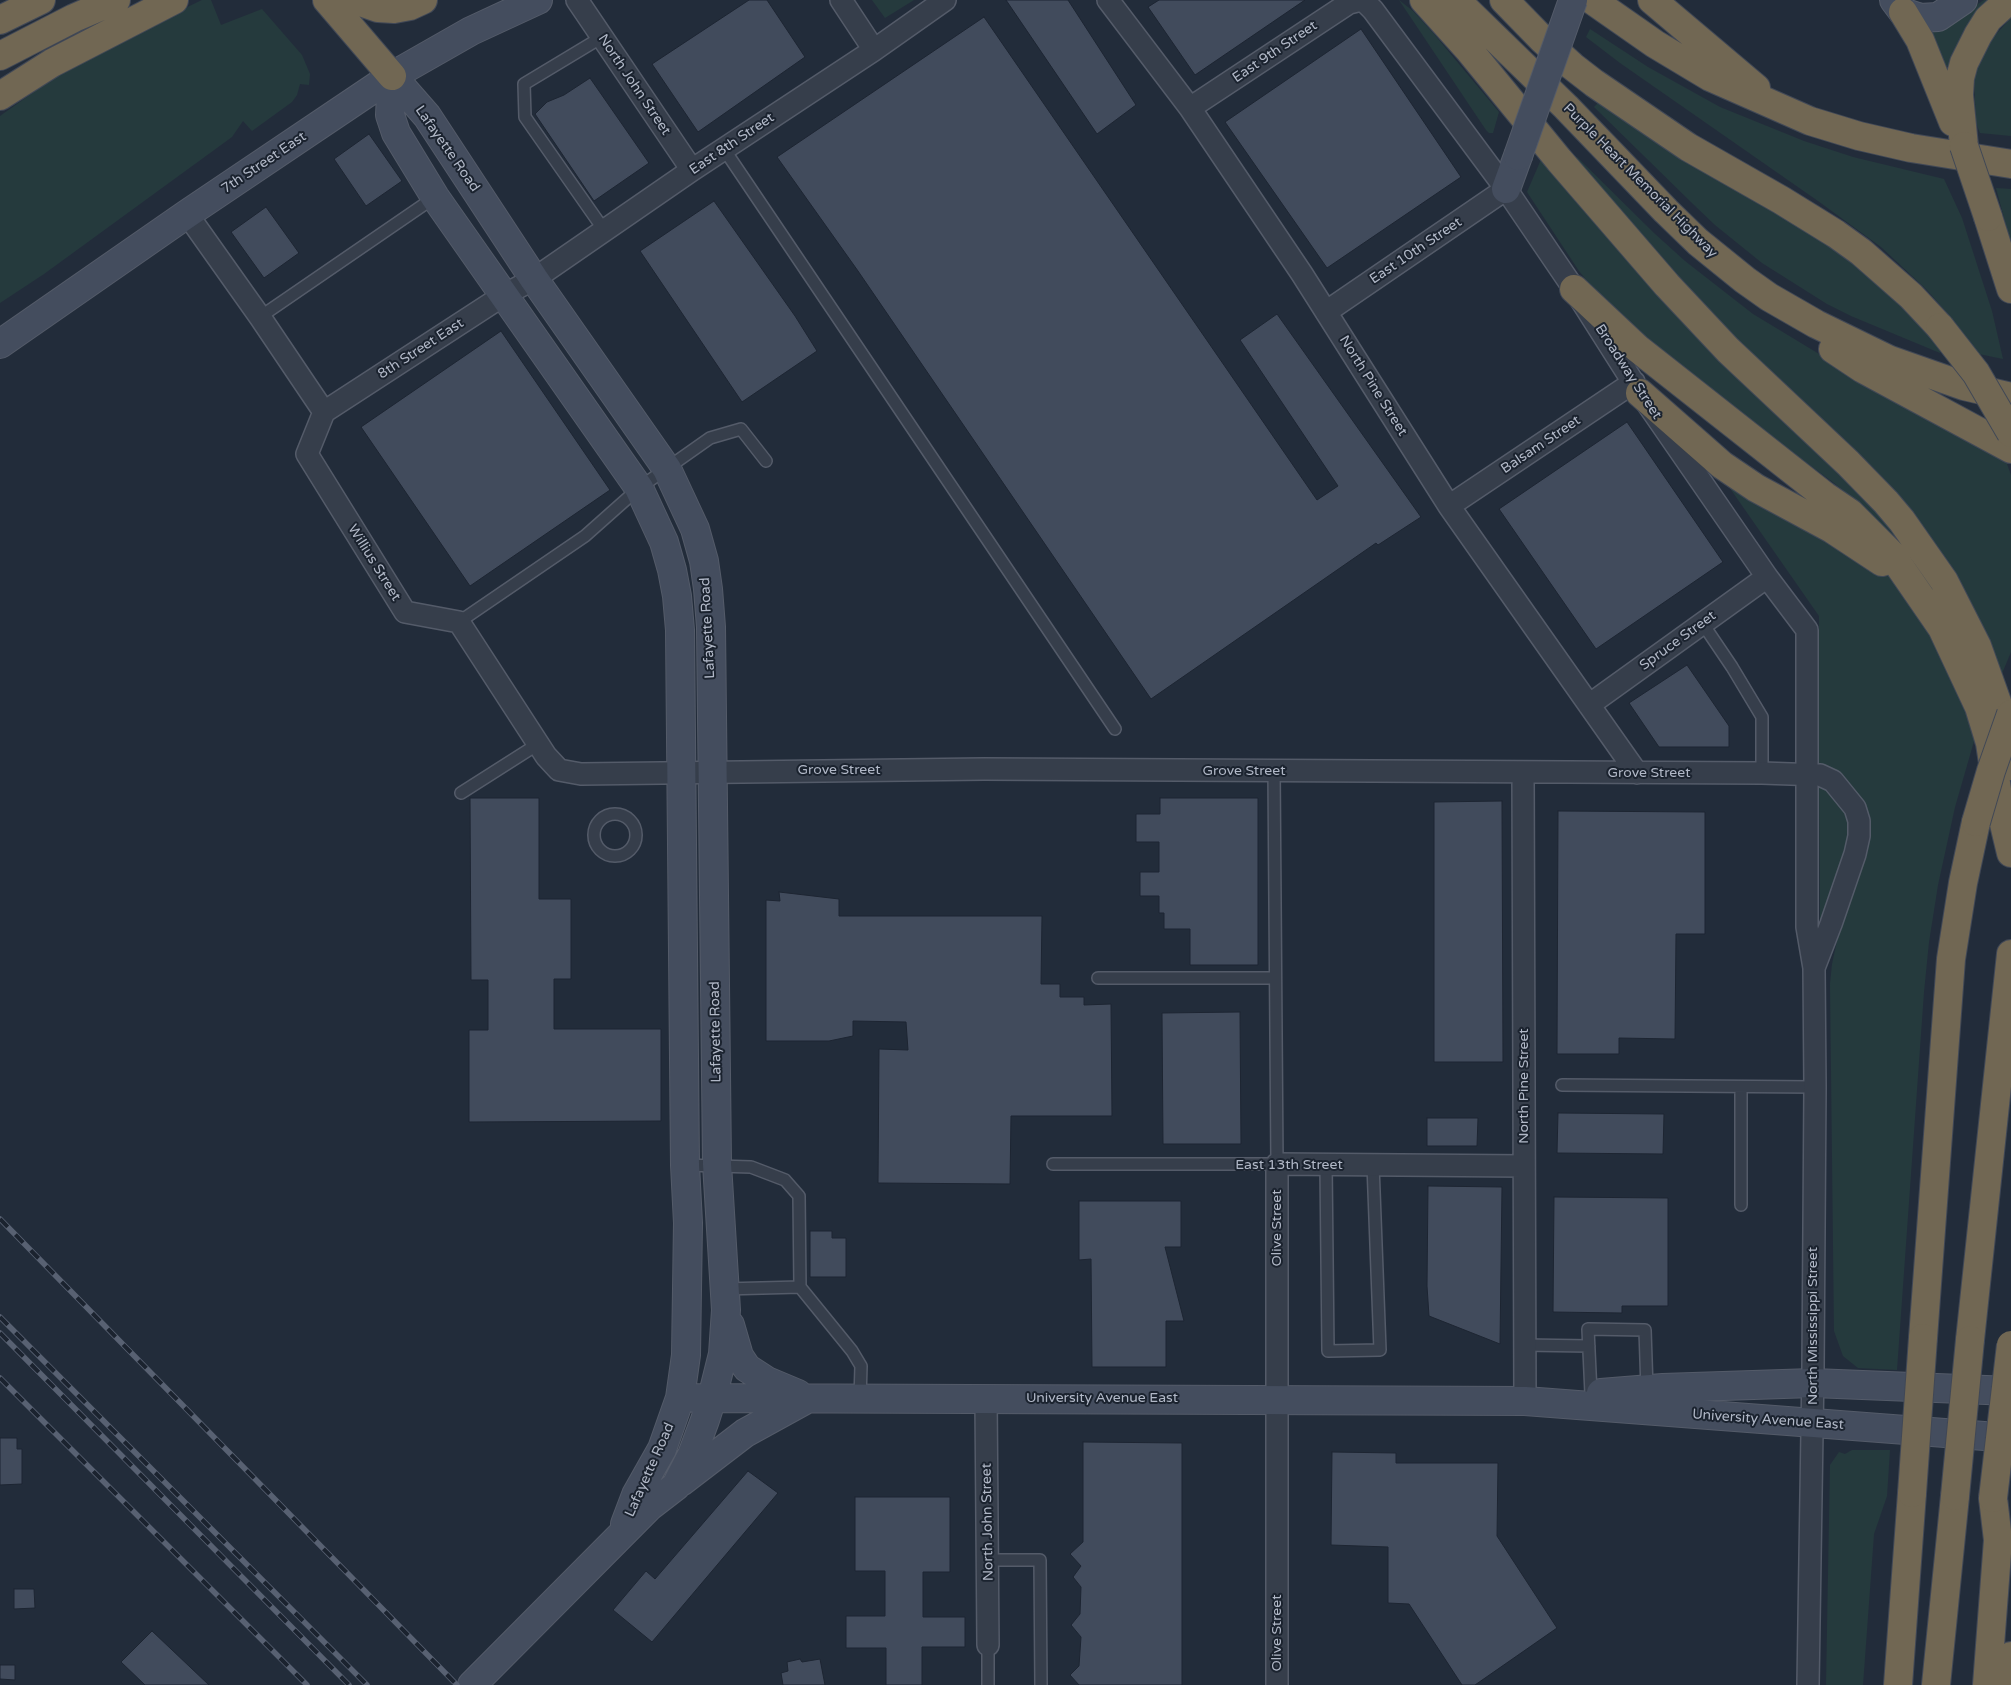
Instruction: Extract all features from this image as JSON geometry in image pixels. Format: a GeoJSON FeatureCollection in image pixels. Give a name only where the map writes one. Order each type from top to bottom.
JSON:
{"type":"FeatureCollection","features":[{"type":"Feature","properties":{"kind":"highway"},"geometry":{"type":"LineString","coordinates":[[0,20],[41,0]]}},
{"type":"Feature","properties":{"kind":"highway"},"geometry":{"type":"LineString","coordinates":[[0,56],[74,18],[116,0]]}},
{"type":"Feature","properties":{"kind":"highway"},"geometry":{"type":"LineString","coordinates":[[0,96],[52,63],[174,0]]}},
{"type":"Feature","properties":{"kind":"highway"},"geometry":{"type":"LineString","coordinates":[[327,0],[392,76]]}},
{"type":"Feature","properties":{"kind":"highway"},"geometry":{"type":"LineString","coordinates":[[355,0],[378,8],[394,9],[410,6],[423,0]]}},
{"type":"Feature","properties":{"kind":"highway"},"geometry":{"type":"LineString","coordinates":[[1424,0],[1469,50],[1559,160],[1673,291],[1728,350],[1848,463],[1902,521],[1944,581],[1960,609],[1977,646],[2001,714],[2011,766]]}},
{"type":"Feature","properties":{"kind":"highway","name":"Purple Heart Memorial Highway"},"geometry":{"type":"LineString","coordinates":[[1456,0],[1573,114],[1666,211],[1722,262],[1769,297],[1816,324],[1866,349],[1939,379],[2011,397]]}},
{"type":"Feature","properties":{"kind":"highway"},"geometry":{"type":"LineString","coordinates":[[1504,0],[1548,44],[1594,83],[1688,147],[1782,200],[1861,252],[1911,296],[1940,326],[1976,373],[2011,433]]}},
{"type":"Feature","properties":{"kind":"highway"},"geometry":{"type":"LineString","coordinates":[[1530,0],[1573,43],[1606,70],[1811,209],[1873,254],[1901,279],[1911,296]]}},
{"type":"Feature","properties":{"kind":"highway"},"geometry":{"type":"LineString","coordinates":[[1592,0],[1655,44],[1710,77],[1810,121],[1911,148],[2011,164]]}},
{"type":"Feature","properties":{"kind":"highway"},"geometry":{"type":"LineString","coordinates":[[1652,0],[1768,97],[1833,128]]}},
{"type":"Feature","properties":{"kind":"highway"},"geometry":{"type":"LineString","coordinates":[[1954,110],[1959,95],[1960,78],[1970,51],[1988,20],[2009,0]]}},
{"type":"Feature","properties":{"kind":"highway"},"geometry":{"type":"LineString","coordinates":[[1898,6],[1920,40],[1954,110],[2011,289]]}},
{"type":"Feature","properties":{"kind":"highway"},"geometry":{"type":"LineString","coordinates":[[1911,148],[1989,156],[2011,155]]}},
{"type":"Feature","properties":{"kind":"highway"},"geometry":{"type":"LineString","coordinates":[[1722,262],[1817,338],[1863,369],[2011,449]]}},
{"type":"Feature","properties":{"kind":"highway"},"geometry":{"type":"LineString","coordinates":[[1574,289],[1636,348],[1825,496],[1850,513],[1891,554],[1942,628],[1979,707],[1990,743],[1999,803],[2011,853]]}},
{"type":"Feature","properties":{"kind":"highway"},"geometry":{"type":"LineString","coordinates":[[1637,388],[1722,465],[1756,488],[1839,533],[1909,580]]}},
{"type":"Feature","properties":{"kind":"highway"},"geometry":{"type":"LineString","coordinates":[[1898,1685],[1951,959],[1963,883],[1976,822],[1990,771],[2011,714]]}},
{"type":"Feature","properties":{"kind":"highway"},"geometry":{"type":"LineString","coordinates":[[1936,1685],[2011,954]]}},
{"type":"Feature","properties":{"kind":"highway"},"geometry":{"type":"LineString","coordinates":[[1987,1685],[2002,1503],[2011,1345]]}},
{"type":"Feature","properties":{"kind":"highway"},"geometry":{"type":"LineString","coordinates":[[2004,1685],[2009,1674],[2011,1656]]}},
{"type":"Feature","properties":{"kind":"main road","name":"7th Street East"},"geometry":{"type":"LineString","coordinates":[[0,344],[187,214],[392,76],[471,32],[538,0]]}},
{"type":"Feature","properties":{"kind":"main road"},"geometry":{"type":"LineString","coordinates":[[1506,190],[1573,0]]}},
{"type":"Feature","properties":{"kind":"main road"},"geometry":{"type":"LineString","coordinates":[[1898,6],[1920,18],[1938,17],[1963,0]]}},
{"type":"Feature","properties":{"kind":"main road","name":"Lafayette Road"},"geometry":{"type":"LineString","coordinates":[[392,76],[390,115],[396,133],[435,197],[519,287],[667,469],[695,529],[704,561],[711,627],[717,1164],[725,1300],[723,1354],[712,1398],[692,1455],[676,1486],[650,1506],[472,1685]]}},
{"type":"Feature","properties":{"kind":"main road","name":"Lafayette Road"},"geometry":{"type":"LineString","coordinates":[[392,76],[427,116],[519,287],[639,488],[664,542],[677,596],[680,630],[685,1165],[688,1223],[686,1355],[680,1398],[662,1448],[636,1495],[621,1535]]}},
{"type":"Feature","properties":{"kind":"main road"},"geometry":{"type":"LineString","coordinates":[[725,1300],[738,1356],[748,1368],[767,1381],[808,1399]]}},
{"type":"Feature","properties":{"kind":"main road","name":"University Avenue East"},"geometry":{"type":"LineString","coordinates":[[1524,1401],[1646,1389],[1813,1383],[2011,1391]]}},
{"type":"Feature","properties":{"kind":"main road","name":"University Avenue East"},"geometry":{"type":"LineString","coordinates":[[680,1398],[1524,1401],[2011,1438]]}},
{"type":"Feature","properties":{"kind":"main road"},"geometry":{"type":"LineString","coordinates":[[676,1486],[745,1433],[808,1399]]}},
{"type":"Feature","properties":{"kind":"street","name":"North John Street"},"geometry":{"type":"LineString","coordinates":[[577,0],[692,170]]}},
{"type":"Feature","properties":{"kind":"street"},"geometry":{"type":"LineString","coordinates":[[841,0],[874,50]]}},
{"type":"Feature","properties":{"kind":"street","name":"East 8th Street"},"geometry":{"type":"LineString","coordinates":[[519,287],[874,50],[945,0]]}},
{"type":"Feature","properties":{"kind":"street","name":"North Pine Street"},"geometry":{"type":"LineString","coordinates":[[1108,0],[1190,108],[1326,312],[1449,506],[1636,773]]}},
{"type":"Feature","properties":{"kind":"street","name":"East 9th Street"},"geometry":{"type":"LineString","coordinates":[[1190,108],[1349,3],[1362,0]]}},
{"type":"Feature","properties":{"kind":"street","name":"Broadway Street"},"geometry":{"type":"LineString","coordinates":[[1362,0],[1374,10],[1506,190],[1574,289],[1637,388],[1767,577],[1806,630],[1808,773]]}},
{"type":"Feature","properties":{"kind":"street","name":"East 10th Street"},"geometry":{"type":"LineString","coordinates":[[1326,312],[1506,190]]}},
{"type":"Feature","properties":{"kind":"street"},"geometry":{"type":"LineString","coordinates":[[187,214],[324,412]]}},
{"type":"Feature","properties":{"kind":"street","name":"8th Street East"},"geometry":{"type":"LineString","coordinates":[[324,412],[519,287]]}},
{"type":"Feature","properties":{"kind":"street","name":"Balsam Street"},"geometry":{"type":"LineString","coordinates":[[1449,506],[1637,388]]}},
{"type":"Feature","properties":{"kind":"street","name":"Willius Street"},"geometry":{"type":"LineString","coordinates":[[324,412],[306,454],[405,612],[459,622]]}},
{"type":"Feature","properties":{"kind":"street","name":"Spruce Street"},"geometry":{"type":"LineString","coordinates":[[1589,705],[1767,577]]}},
{"type":"Feature","properties":{"kind":"street"},"geometry":{"type":"LineString","coordinates":[[459,622],[546,756],[559,770],[581,774],[681,771]]}},
{"type":"Feature","properties":{"kind":"street","name":"Grove Street"},"geometry":{"type":"LineString","coordinates":[[681,771],[964,770],[1808,773]]}},
{"type":"Feature","properties":{"kind":"street","name":"North Pine Street"},"geometry":{"type":"LineString","coordinates":[[1523,772],[1524,1401]]}},
{"type":"Feature","properties":{"kind":"street","name":"North Mississippi Street"},"geometry":{"type":"LineString","coordinates":[[1808,1685],[1815,1087],[1814,968],[1807,927],[1808,773],[1820,775],[1833,781],[1855,808],[1859,821],[1859,836],[1855,854],[1814,968]]}},
{"type":"Feature","properties":{"kind":"street","name":"East 13th Street"},"geometry":{"type":"LineString","coordinates":[[1277,1164],[1524,1166]]}},
{"type":"Feature","properties":{"kind":"street","name":"Olive Street"},"geometry":{"type":"LineString","coordinates":[[1277,1164],[1277,1685]]}},
{"type":"Feature","properties":{"kind":"street","name":"North John Street"},"geometry":{"type":"LineString","coordinates":[[986,1398],[988,1645]]}},
{"type":"Feature","properties":{"kind":"lane"},"geometry":{"type":"LineString","coordinates":[[602,36],[524,84],[524,117],[604,230]]}},
{"type":"Feature","properties":{"kind":"lane"},"geometry":{"type":"LineString","coordinates":[[724,149],[1115,729]]}},
{"type":"Feature","properties":{"kind":"lane"},"geometry":{"type":"LineString","coordinates":[[260,317],[435,197]]}},
{"type":"Feature","properties":{"kind":"lane"},"geometry":{"type":"LineString","coordinates":[[459,622],[585,536],[639,488],[710,438],[742,429],[766,462]]}},
{"type":"Feature","properties":{"kind":"lane"},"geometry":{"type":"LineString","coordinates":[[1703,624],[1762,717],[1762,773]]}},
{"type":"Feature","properties":{"kind":"lane"},"geometry":{"type":"LineString","coordinates":[[461,793],[538,744]]}},
{"type":"Feature","properties":{"kind":"lane","name":"Olive Street"},"geometry":{"type":"LineString","coordinates":[[1274,771],[1277,1164]]}},
{"type":"Feature","properties":{"kind":"lane"},"geometry":{"type":"LineString","coordinates":[[1098,978],[1276,978]]}},
{"type":"Feature","properties":{"kind":"lane"},"geometry":{"type":"LineString","coordinates":[[1562,1085],[1815,1087]]}},
{"type":"Feature","properties":{"kind":"lane"},"geometry":{"type":"LineString","coordinates":[[1741,1087],[1741,1205]]}},
{"type":"Feature","properties":{"kind":"lane"},"geometry":{"type":"LineString","coordinates":[[685,1165],[717,1164],[751,1167],[785,1180],[799,1196],[800,1288],[852,1351],[861,1366],[860,1398]]}},
{"type":"Feature","properties":{"kind":"lane","name":"East 13th Street"},"geometry":{"type":"LineString","coordinates":[[1053,1164],[1277,1164]]}},
{"type":"Feature","properties":{"kind":"lane"},"geometry":{"type":"LineString","coordinates":[[1326,1165],[1328,1351],[1380,1350],[1374,1165]]}},
{"type":"Feature","properties":{"kind":"lane"},"geometry":{"type":"LineString","coordinates":[[725,1300],[800,1288]]}},
{"type":"Feature","properties":{"kind":"lane"},"geometry":{"type":"LineString","coordinates":[[1591,1394],[1588,1329],[1646,1330],[1646,1389]]}},
{"type":"Feature","properties":{"kind":"lane"},"geometry":{"type":"LineString","coordinates":[[1524,1345],[1589,1346]]}},
{"type":"Feature","properties":{"kind":"lane"},"geometry":{"type":"LineString","coordinates":[[988,1560],[1040,1560],[1041,1685]]}},
{"type":"Feature","properties":{"kind":"lane"},"geometry":{"type":"LineString","coordinates":[[988,1645],[988,1685]]}},
{"type":"Feature","properties":{"kind":"green space"},"geometry":{"type":"Polygon","coordinates":[[[202,0],[211,0],[221,25],[262,9],[302,55],[310,74],[309,85],[300,84],[297,95],[292,102],[252,131],[243,121],[232,137],[44,274],[0,303],[0,116],[62,72],[146,27],[202,0]]]}},
{"type":"Feature","properties":{"kind":"green space"},"geometry":{"type":"Polygon","coordinates":[[[872,0],[914,0],[885,18],[872,0]]]}},
{"type":"Feature","properties":{"kind":"green space"},"geometry":{"type":"Polygon","coordinates":[[[1399,0],[1413,11],[1434,34],[1499,112],[1493,133],[1489,133],[1486,130],[1399,0]]]}},
{"type":"Feature","properties":{"kind":"green space"},"geometry":{"type":"Polygon","coordinates":[[[1984,0],[1996,0],[1952,66],[1939,66],[1924,32],[1932,32],[1945,26],[1984,0]]]}},
{"type":"Feature","properties":{"kind":"green space"},"geometry":{"type":"Polygon","coordinates":[[[2011,18],[2011,136],[1980,133],[1976,123],[1974,78],[1980,58],[1987,44],[2011,18]]]}},
{"type":"Feature","properties":{"kind":"green space"},"geometry":{"type":"Polygon","coordinates":[[[1590,29],[1648,67],[1720,107],[1804,141],[1853,157],[1944,179],[1962,218],[1992,311],[2003,359],[1979,354],[1927,290],[1881,247],[1620,63],[1586,37],[1590,29]]]}},
{"type":"Feature","properties":{"kind":"green space"},"geometry":{"type":"Polygon","coordinates":[[[1598,103],[1640,131],[1842,252],[1944,343],[1940,353],[1827,304],[1762,263],[1715,225],[1693,204],[1594,107],[1598,103]]]}},
{"type":"Feature","properties":{"kind":"green space"},"geometry":{"type":"Polygon","coordinates":[[[1543,155],[1863,490],[1939,589],[1933,593],[1851,497],[1720,399],[1682,376],[1601,298],[1579,271],[1527,192],[1543,155]]]}},
{"type":"Feature","properties":{"kind":"green space"},"geometry":{"type":"Polygon","coordinates":[[[1577,157],[1685,261],[1753,314],[1834,363],[2003,453],[2011,475],[2011,652],[1998,683],[1960,594],[1573,160],[1577,157]]]}},
{"type":"Feature","properties":{"kind":"green space"},"geometry":{"type":"Polygon","coordinates":[[[1996,188],[2011,189],[2011,244],[1996,188]]]}},
{"type":"Feature","properties":{"kind":"green space"},"geometry":{"type":"Polygon","coordinates":[[[1727,484],[1882,568],[1901,586],[1920,608],[1979,724],[1955,807],[1938,885],[1929,942],[1897,1370],[1858,1368],[1843,1356],[1834,1331],[1830,984],[1832,964],[1843,914],[1867,853],[1870,834],[1865,812],[1819,766],[1819,616],[1727,484]]]}},
{"type":"Feature","properties":{"kind":"green space"},"geometry":{"type":"Polygon","coordinates":[[[1819,785],[1831,791],[1846,813],[1851,826],[1851,838],[1820,925],[1819,785]]]}},
{"type":"Feature","properties":{"kind":"green space"},"geometry":{"type":"Polygon","coordinates":[[[1852,1450],[1890,1450],[1887,1496],[1874,1534],[1863,1685],[1826,1685],[1830,1465],[1839,1452],[1845,1454],[1852,1450]]]}},
{"type":"Feature","properties":{"kind":"building"},"geometry":{"type":"Polygon","coordinates":[[[749,0],[767,0],[805,57],[698,132],[652,64],[749,0]]]}},
{"type":"Feature","properties":{"kind":"building"},"geometry":{"type":"Polygon","coordinates":[[[1006,0],[1068,0],[1136,105],[1097,134],[1006,0]]]}},
{"type":"Feature","properties":{"kind":"building"},"geometry":{"type":"Polygon","coordinates":[[[1159,0],[1305,0],[1195,75],[1148,7],[1159,0]]]}},
{"type":"Feature","properties":{"kind":"building"},"geometry":{"type":"Polygon","coordinates":[[[984,17],[1317,500],[1338,486],[1240,340],[1277,314],[1421,517],[1378,545],[1376,543],[1151,699],[858,271],[777,157],[984,17]]]}},
{"type":"Feature","properties":{"kind":"building"},"geometry":{"type":"Polygon","coordinates":[[[1361,29],[1461,177],[1327,268],[1225,122],[1361,29]]]}},
{"type":"Feature","properties":{"kind":"building"},"geometry":{"type":"Polygon","coordinates":[[[590,78],[649,163],[594,201],[535,114],[547,102],[564,95],[590,78]]]}},
{"type":"Feature","properties":{"kind":"building"},"geometry":{"type":"Polygon","coordinates":[[[369,134],[402,181],[366,206],[334,159],[369,134]]]}},
{"type":"Feature","properties":{"kind":"building"},"geometry":{"type":"Polygon","coordinates":[[[714,201],[795,316],[817,351],[742,402],[640,251],[714,201]]]}},
{"type":"Feature","properties":{"kind":"building"},"geometry":{"type":"Polygon","coordinates":[[[266,207],[299,253],[264,278],[231,232],[266,207]]]}},
{"type":"Feature","properties":{"kind":"building"},"geometry":{"type":"Polygon","coordinates":[[[501,331],[610,490],[470,586],[361,427],[501,331]]]}},
{"type":"Feature","properties":{"kind":"building"},"geometry":{"type":"Polygon","coordinates":[[[1627,422],[1723,562],[1596,649],[1499,509],[1627,422]]]}},
{"type":"Feature","properties":{"kind":"building"},"geometry":{"type":"Polygon","coordinates":[[[1687,665],[1729,726],[1729,747],[1659,747],[1629,703],[1687,665]]]}},
{"type":"Feature","properties":{"kind":"building"},"geometry":{"type":"Polygon","coordinates":[[[470,798],[539,798],[539,899],[571,899],[571,979],[554,979],[554,1029],[661,1029],[661,1121],[469,1122],[469,1030],[488,1030],[488,980],[471,980],[470,798]]]}},
{"type":"Feature","properties":{"kind":"building"},"geometry":{"type":"Polygon","coordinates":[[[1160,798],[1258,798],[1258,965],[1190,965],[1190,929],[1164,929],[1164,913],[1159,913],[1159,896],[1140,896],[1140,872],[1159,872],[1159,842],[1136,842],[1136,814],[1160,814],[1160,798]]]}},
{"type":"Feature","properties":{"kind":"building"},"geometry":{"type":"Polygon","coordinates":[[[1502,801],[1503,1062],[1434,1062],[1434,802],[1502,801]]]}},
{"type":"Feature","properties":{"kind":"building"},"geometry":{"type":"Polygon","coordinates":[[[1558,811],[1705,812],[1705,934],[1676,934],[1675,1039],[1619,1038],[1619,1054],[1557,1054],[1558,811]]]}},
{"type":"Feature","properties":{"kind":"building"},"geometry":{"type":"Polygon","coordinates":[[[779,892],[839,899],[839,916],[1042,916],[1041,984],[1060,984],[1060,997],[1084,997],[1084,1005],[1111,1004],[1112,1116],[1011,1116],[1010,1184],[878,1183],[879,1049],[908,1050],[906,1022],[853,1021],[853,1036],[829,1041],[766,1041],[766,900],[780,901],[779,892]]]}},
{"type":"Feature","properties":{"kind":"building"},"geometry":{"type":"Polygon","coordinates":[[[1240,1012],[1241,1144],[1163,1144],[1162,1013],[1240,1012]]]}},
{"type":"Feature","properties":{"kind":"building"},"geometry":{"type":"Polygon","coordinates":[[[1558,1113],[1664,1114],[1663,1154],[1557,1153],[1558,1113]]]}},
{"type":"Feature","properties":{"kind":"building"},"geometry":{"type":"Polygon","coordinates":[[[1427,1118],[1478,1118],[1477,1146],[1427,1146],[1427,1118]]]}},
{"type":"Feature","properties":{"kind":"building"},"geometry":{"type":"Polygon","coordinates":[[[1428,1186],[1502,1187],[1500,1344],[1429,1316],[1427,1286],[1428,1186]]]}},
{"type":"Feature","properties":{"kind":"building"},"geometry":{"type":"Polygon","coordinates":[[[1554,1197],[1668,1198],[1668,1306],[1622,1306],[1622,1313],[1553,1312],[1554,1197]]]}},
{"type":"Feature","properties":{"kind":"building"},"geometry":{"type":"Polygon","coordinates":[[[1079,1201],[1181,1201],[1181,1247],[1165,1247],[1184,1321],[1166,1321],[1166,1367],[1092,1367],[1091,1259],[1079,1260],[1079,1201]]]}},
{"type":"Feature","properties":{"kind":"building"},"geometry":{"type":"Polygon","coordinates":[[[810,1231],[832,1231],[832,1238],[846,1238],[846,1277],[810,1277],[810,1231]]]}},
{"type":"Feature","properties":{"kind":"building"},"geometry":{"type":"Polygon","coordinates":[[[0,1438],[17,1438],[17,1449],[22,1449],[22,1484],[0,1485],[0,1438]]]}},
{"type":"Feature","properties":{"kind":"building"},"geometry":{"type":"Polygon","coordinates":[[[1083,1442],[1182,1443],[1182,1685],[1079,1685],[1070,1675],[1079,1666],[1081,1637],[1071,1625],[1080,1614],[1081,1587],[1073,1577],[1081,1566],[1070,1554],[1083,1542],[1083,1442]]]}},
{"type":"Feature","properties":{"kind":"building"},"geometry":{"type":"Polygon","coordinates":[[[1332,1452],[1396,1453],[1396,1463],[1498,1463],[1497,1536],[1557,1628],[1475,1685],[1462,1685],[1409,1604],[1388,1603],[1388,1547],[1331,1545],[1332,1452]]]}},
{"type":"Feature","properties":{"kind":"building"},"geometry":{"type":"Polygon","coordinates":[[[748,1471],[778,1493],[652,1642],[613,1610],[646,1571],[655,1579],[748,1471]]]}},
{"type":"Feature","properties":{"kind":"building"},"geometry":{"type":"Polygon","coordinates":[[[855,1497],[950,1497],[950,1572],[923,1572],[923,1617],[965,1617],[965,1647],[922,1647],[922,1685],[886,1685],[886,1648],[846,1648],[846,1616],[885,1616],[885,1571],[855,1571],[855,1497]]]}},
{"type":"Feature","properties":{"kind":"building"},"geometry":{"type":"Polygon","coordinates":[[[14,1589],[34,1589],[35,1608],[14,1609],[14,1589]]]}},
{"type":"Feature","properties":{"kind":"building"},"geometry":{"type":"Polygon","coordinates":[[[152,1631],[209,1685],[145,1685],[121,1662],[152,1631]]]}},
{"type":"Feature","properties":{"kind":"building"},"geometry":{"type":"Polygon","coordinates":[[[800,1659],[802,1662],[820,1659],[825,1685],[783,1685],[781,1673],[788,1671],[787,1662],[800,1659]]]}},
{"type":"Feature","properties":{"kind":"building"},"geometry":{"type":"Polygon","coordinates":[[[0,1665],[15,1665],[15,1680],[0,1679],[0,1665]]]}},
{"type":"Feature","properties":{"kind":"railway"},"geometry":{"type":"LineString","coordinates":[[0,1219],[457,1685]]}},
{"type":"Feature","properties":{"kind":"railway"},"geometry":{"type":"LineString","coordinates":[[0,1317],[367,1685]]}},
{"type":"Feature","properties":{"kind":"railway"},"geometry":{"type":"LineString","coordinates":[[0,1333],[349,1685]]}},
{"type":"Feature","properties":{"kind":"railway"},"geometry":{"type":"LineString","coordinates":[[0,1378],[307,1685]]}}]}
